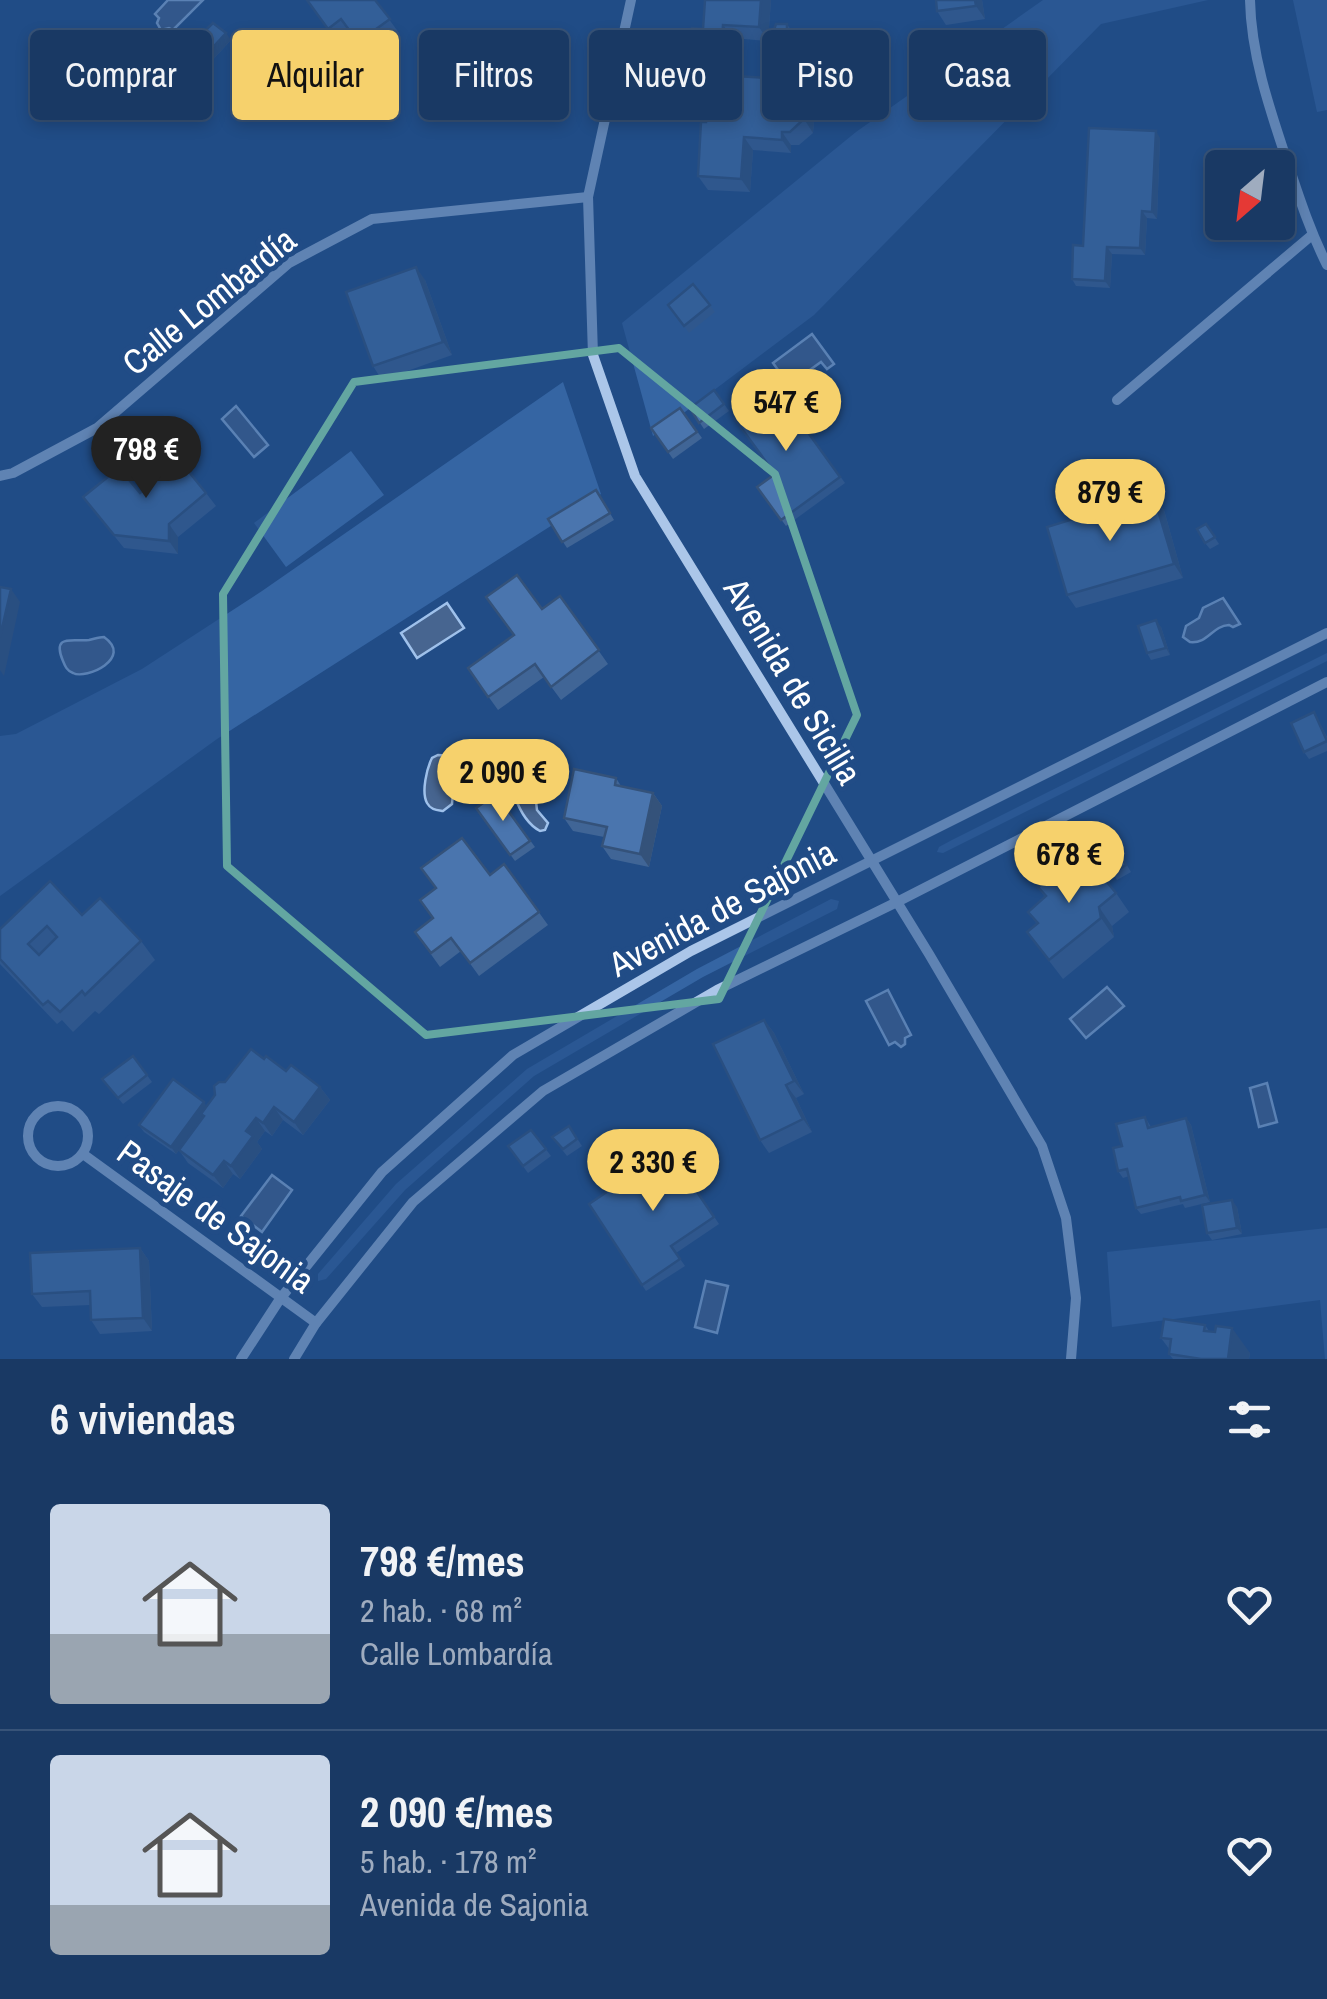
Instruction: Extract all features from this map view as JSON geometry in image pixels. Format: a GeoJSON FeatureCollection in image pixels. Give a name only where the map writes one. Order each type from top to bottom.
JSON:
{"type":"FeatureCollection","features":[{"type":"Feature","properties":{"kind":"street","name":"Avenida de Sicilia"},"geometry":{"type":"LineString","coordinates":[[630,0],[588,197],[593,355],[636,476],[1042,1146],[1066,1218],[1076,1298],[1071,1359]]}},
{"type":"Feature","properties":{"kind":"street"},"geometry":{"type":"LineString","coordinates":[[1250,0],[1268,106],[1312,234],[1327,265]]}},
{"type":"Feature","properties":{"kind":"street","name":"Calle Lombardía"},"geometry":{"type":"LineString","coordinates":[[0,476],[13,474],[97,428],[288,263],[372,219],[588,197]]}},
{"type":"Feature","properties":{"kind":"street"},"geometry":{"type":"LineString","coordinates":[[1117,400],[1312,234]]}},
{"type":"Feature","properties":{"kind":"street","name":"Avenida de Sajonia"},"geometry":{"type":"LineString","coordinates":[[241,1359],[280,1299],[382,1172],[513,1055],[691,951],[1327,633]]}},
{"type":"Feature","properties":{"kind":"street","name":"Avenida de Sajonia"},"geometry":{"type":"LineString","coordinates":[[294,1359],[316,1323],[413,1202],[544,1092],[717,990],[1327,682]]}},
{"type":"Feature","properties":{"kind":"street","name":"Pasaje de Sajonia"},"geometry":{"type":"LineString","coordinates":[[52,1106],[75,1111],[88,1131],[83,1154],[64,1166],[41,1162],[28,1142],[32,1119],[52,1106]]}},
{"type":"Feature","properties":{"kind":"street","name":"Pasaje de Sajonia"},"geometry":{"type":"LineString","coordinates":[[83,1154],[316,1323]]}},
{"type":"Feature","properties":{"kind":"highlighted area"},"geometry":{"type":"Polygon","coordinates":[[[619,348],[775,474],[857,715],[719,999],[426,1035],[227,866],[223,594],[354,382],[619,348]]]}},
{"type":"Feature","properties":{"kind":"shaded area"},"geometry":{"type":"Polygon","coordinates":[[[168,0],[203,0],[173,30],[161,30],[155,14],[168,0]]]}},
{"type":"Feature","properties":{"kind":"shaded area"},"geometry":{"type":"Polygon","coordinates":[[[1043,0],[1208,0],[1101,24],[1046,80],[1046,30],[1000,30],[1043,0]]]}},
{"type":"Feature","properties":{"kind":"shaded area"},"geometry":{"type":"Polygon","coordinates":[[[1293,0],[1327,0],[1327,110],[1317,112],[1293,0]]]}},
{"type":"Feature","properties":{"kind":"shaded area"},"geometry":{"type":"Polygon","coordinates":[[[909,95],[909,120],[1006,120],[814,315],[653,436],[622,323],[856,132],[873,120],[889,120],[889,109],[909,95]]]}},
{"type":"Feature","properties":{"kind":"shaded area"},"geometry":{"type":"Polygon","coordinates":[[[812,334],[834,364],[827,369],[821,362],[789,385],[773,363],[812,334]]]}},
{"type":"Feature","properties":{"kind":"shaded area"},"geometry":{"type":"Polygon","coordinates":[[[563,382],[601,494],[217,739],[0,896],[0,736],[16,734],[142,669],[262,591],[563,382]]]}},
{"type":"Feature","properties":{"kind":"shaded area"},"geometry":{"type":"Polygon","coordinates":[[[236,406],[268,445],[254,457],[222,419],[236,406]]]}},
{"type":"Feature","properties":{"kind":"shaded area"},"geometry":{"type":"Polygon","coordinates":[[[351,451],[384,495],[286,567],[254,523],[351,451]]]}},
{"type":"Feature","properties":{"kind":"shaded area"},"geometry":{"type":"Polygon","coordinates":[[[1223,598],[1240,624],[1218,628],[1196,642],[1183,637],[1186,626],[1199,618],[1203,608],[1223,598]]]}},
{"type":"Feature","properties":{"kind":"shaded area"},"geometry":{"type":"Polygon","coordinates":[[[447,603],[464,628],[417,658],[401,633],[447,603]]]}},
{"type":"Feature","properties":{"kind":"shaded area"},"geometry":{"type":"Polygon","coordinates":[[[104,637],[114,652],[105,666],[79,674],[68,670],[60,652],[62,643],[104,637]]]}},
{"type":"Feature","properties":{"kind":"shaded area"},"geometry":{"type":"Polygon","coordinates":[[[1327,653],[1327,661],[943,853],[937,852],[952,840],[1327,653]]]}},
{"type":"Feature","properties":{"kind":"shaded area"},"geometry":{"type":"Polygon","coordinates":[[[438,755],[454,756],[459,766],[452,804],[443,811],[430,807],[425,793],[430,762],[438,755]]]}},
{"type":"Feature","properties":{"kind":"shaded area"},"geometry":{"type":"Polygon","coordinates":[[[524,787],[535,793],[537,810],[548,823],[545,830],[531,825],[519,807],[515,797],[524,787]]]}},
{"type":"Feature","properties":{"kind":"shaded area"},"geometry":{"type":"Polygon","coordinates":[[[831,899],[839,901],[837,909],[703,977],[534,1076],[405,1190],[326,1279],[318,1281],[318,1274],[396,1184],[527,1069],[697,969],[831,899]]]}},
{"type":"Feature","properties":{"kind":"shaded area"},"geometry":{"type":"Polygon","coordinates":[[[1107,987],[1124,1006],[1086,1038],[1070,1019],[1107,987]]]}},
{"type":"Feature","properties":{"kind":"shaded area"},"geometry":{"type":"Polygon","coordinates":[[[888,990],[911,1035],[901,1047],[895,1042],[889,1045],[866,1001],[888,990]]]}},
{"type":"Feature","properties":{"kind":"shaded area"},"geometry":{"type":"Polygon","coordinates":[[[1267,1083],[1277,1122],[1259,1127],[1250,1088],[1267,1083]]]}},
{"type":"Feature","properties":{"kind":"shaded area"},"geometry":{"type":"Polygon","coordinates":[[[272,1175],[292,1190],[262,1232],[241,1216],[272,1175]]]}},
{"type":"Feature","properties":{"kind":"shaded area"},"geometry":{"type":"Polygon","coordinates":[[[1327,1228],[1327,1359],[1320,1300],[1112,1327],[1107,1252],[1327,1228]]]}},
{"type":"Feature","properties":{"kind":"shaded area"},"geometry":{"type":"Polygon","coordinates":[[[706,1281],[728,1286],[717,1333],[695,1327],[706,1281]]]}},
{"type":"Feature","properties":{"kind":"building"},"geometry":{"type":"Polygon","coordinates":[[[307,0],[375,0],[390,19],[375,30],[349,30],[341,19],[328,29],[307,0]]]}},
{"type":"Feature","properties":{"kind":"building"},"geometry":{"type":"Polygon","coordinates":[[[705,0],[761,0],[759,27],[723,25],[723,30],[692,30],[703,29],[705,0]]]}},
{"type":"Feature","properties":{"kind":"building"},"geometry":{"type":"Polygon","coordinates":[[[936,0],[975,0],[976,6],[937,11],[936,0]]]}},
{"type":"Feature","properties":{"kind":"building"},"geometry":{"type":"Polygon","coordinates":[[[213,23],[226,33],[212,48],[212,30],[206,30],[213,23]]]}},
{"type":"Feature","properties":{"kind":"building"},"geometry":{"type":"Polygon","coordinates":[[[776,24],[787,24],[787,30],[774,30],[776,24]]]}},
{"type":"Feature","properties":{"kind":"building"},"geometry":{"type":"Polygon","coordinates":[[[742,76],[762,78],[762,120],[803,120],[790,132],[782,132],[782,140],[744,137],[741,179],[698,176],[701,122],[742,120],[742,76]]]}},
{"type":"Feature","properties":{"kind":"building"},"geometry":{"type":"Polygon","coordinates":[[[1089,128],[1156,131],[1152,212],[1142,211],[1140,248],[1107,247],[1105,281],[1072,279],[1073,245],[1083,246],[1089,128]]]}},
{"type":"Feature","properties":{"kind":"building"},"geometry":{"type":"Polygon","coordinates":[[[416,267],[443,342],[373,366],[346,292],[416,267]]]}},
{"type":"Feature","properties":{"kind":"building"},"geometry":{"type":"Polygon","coordinates":[[[693,284],[710,305],[684,326],[668,305],[693,284]]]}},
{"type":"Feature","properties":{"kind":"building"},"geometry":{"type":"Polygon","coordinates":[[[776,388],[840,477],[781,520],[757,487],[775,474],[734,418],[776,388]]]}},
{"type":"Feature","properties":{"kind":"building"},"geometry":{"type":"Polygon","coordinates":[[[714,390],[724,404],[699,423],[690,408],[714,390]]]}},
{"type":"Feature","properties":{"kind":"building"},"geometry":{"type":"Polygon","coordinates":[[[680,408],[697,432],[668,452],[651,428],[680,408]]]}},
{"type":"Feature","properties":{"kind":"building"},"geometry":{"type":"Polygon","coordinates":[[[172,451],[206,493],[169,524],[169,541],[114,535],[83,497],[119,468],[140,493],[162,475],[154,466],[172,451]]]}},
{"type":"Feature","properties":{"kind":"building"},"geometry":{"type":"Polygon","coordinates":[[[596,490],[610,513],[562,542],[548,519],[596,490]]]}},
{"type":"Feature","properties":{"kind":"building"},"geometry":{"type":"Polygon","coordinates":[[[1109,496],[1112,507],[1154,497],[1174,564],[1067,595],[1047,527],[1096,512],[1092,501],[1109,496]]]}},
{"type":"Feature","properties":{"kind":"building"},"geometry":{"type":"Polygon","coordinates":[[[1206,524],[1215,537],[1205,543],[1197,529],[1206,524]]]}},
{"type":"Feature","properties":{"kind":"building"},"geometry":{"type":"Polygon","coordinates":[[[517,575],[542,609],[560,596],[599,650],[551,687],[535,664],[488,697],[468,668],[514,635],[486,597],[517,575]]]}},
{"type":"Feature","properties":{"kind":"building"},"geometry":{"type":"Polygon","coordinates":[[[0,587],[11,589],[0,637],[0,587]]]}},
{"type":"Feature","properties":{"kind":"building"},"geometry":{"type":"Polygon","coordinates":[[[1156,620],[1166,648],[1147,653],[1138,626],[1156,620]]]}},
{"type":"Feature","properties":{"kind":"building"},"geometry":{"type":"Polygon","coordinates":[[[1314,712],[1327,741],[1304,752],[1291,723],[1314,712]]]}},
{"type":"Feature","properties":{"kind":"building"},"geometry":{"type":"Polygon","coordinates":[[[574,769],[616,778],[615,785],[653,793],[640,854],[602,846],[607,827],[564,818],[574,769]]]}},
{"type":"Feature","properties":{"kind":"building"},"geometry":{"type":"Polygon","coordinates":[[[496,794],[530,841],[510,855],[476,808],[496,794]]]}},
{"type":"Feature","properties":{"kind":"building"},"geometry":{"type":"Polygon","coordinates":[[[462,838],[490,875],[504,864],[539,912],[470,963],[451,938],[431,953],[415,932],[433,918],[420,900],[436,888],[421,868],[462,838]]]}},
{"type":"Feature","properties":{"kind":"building"},"geometry":{"type":"Polygon","coordinates":[[[1113,842],[1126,865],[1113,873],[1099,851],[1113,842]]]}},
{"type":"Feature","properties":{"kind":"building"},"geometry":{"type":"Polygon","coordinates":[[[1082,852],[1116,893],[1099,907],[1101,918],[1049,960],[1027,932],[1038,923],[1028,912],[1046,896],[1038,887],[1082,852]]]}},
{"type":"Feature","properties":{"kind":"building"},"geometry":{"type":"Polygon","coordinates":[[[50,881],[82,915],[100,898],[141,941],[85,995],[82,991],[60,1012],[48,1001],[43,1005],[0,959],[0,929],[50,881]],[[47,926],[28,944],[39,955],[57,937],[47,926]]]}},
{"type":"Feature","properties":{"kind":"building"},"geometry":{"type":"Polygon","coordinates":[[[764,1020],[794,1081],[786,1085],[803,1119],[760,1140],[713,1044],[764,1020]]]}},
{"type":"Feature","properties":{"kind":"building"},"geometry":{"type":"Polygon","coordinates":[[[251,1049],[286,1071],[291,1065],[320,1087],[294,1122],[274,1107],[263,1123],[256,1118],[246,1131],[253,1136],[231,1166],[224,1161],[213,1175],[179,1150],[204,1116],[201,1114],[215,1095],[214,1086],[225,1082],[251,1049]]]}},
{"type":"Feature","properties":{"kind":"building"},"geometry":{"type":"Polygon","coordinates":[[[133,1056],[147,1075],[118,1098],[102,1079],[133,1056]]]}},
{"type":"Feature","properties":{"kind":"building"},"geometry":{"type":"Polygon","coordinates":[[[173,1079],[204,1102],[171,1147],[139,1125],[173,1079]]]}},
{"type":"Feature","properties":{"kind":"building"},"geometry":{"type":"Polygon","coordinates":[[[1145,1117],[1148,1128],[1186,1118],[1205,1195],[1136,1208],[1127,1169],[1118,1171],[1113,1148],[1122,1146],[1116,1124],[1145,1117]]]}},
{"type":"Feature","properties":{"kind":"building"},"geometry":{"type":"Polygon","coordinates":[[[569,1126],[577,1139],[563,1149],[552,1137],[569,1126]]]}},
{"type":"Feature","properties":{"kind":"building"},"geometry":{"type":"Polygon","coordinates":[[[531,1130],[546,1149],[523,1166],[508,1146],[531,1130]]]}},
{"type":"Feature","properties":{"kind":"building"},"geometry":{"type":"Polygon","coordinates":[[[674,1145],[699,1182],[693,1186],[714,1217],[671,1246],[680,1259],[642,1285],[589,1204],[626,1179],[632,1189],[650,1176],[643,1166],[674,1145]]]}},
{"type":"Feature","properties":{"kind":"building"},"geometry":{"type":"Polygon","coordinates":[[[1232,1200],[1237,1228],[1207,1233],[1202,1205],[1232,1200]]]}},
{"type":"Feature","properties":{"kind":"building"},"geometry":{"type":"Polygon","coordinates":[[[140,1248],[143,1318],[91,1320],[90,1291],[32,1294],[30,1253],[140,1248]]]}},
{"type":"Feature","properties":{"kind":"building"},"geometry":{"type":"Polygon","coordinates":[[[1164,1319],[1205,1325],[1204,1331],[1215,1332],[1216,1326],[1232,1328],[1228,1359],[1169,1354],[1171,1339],[1161,1338],[1164,1319]]]}}]}
